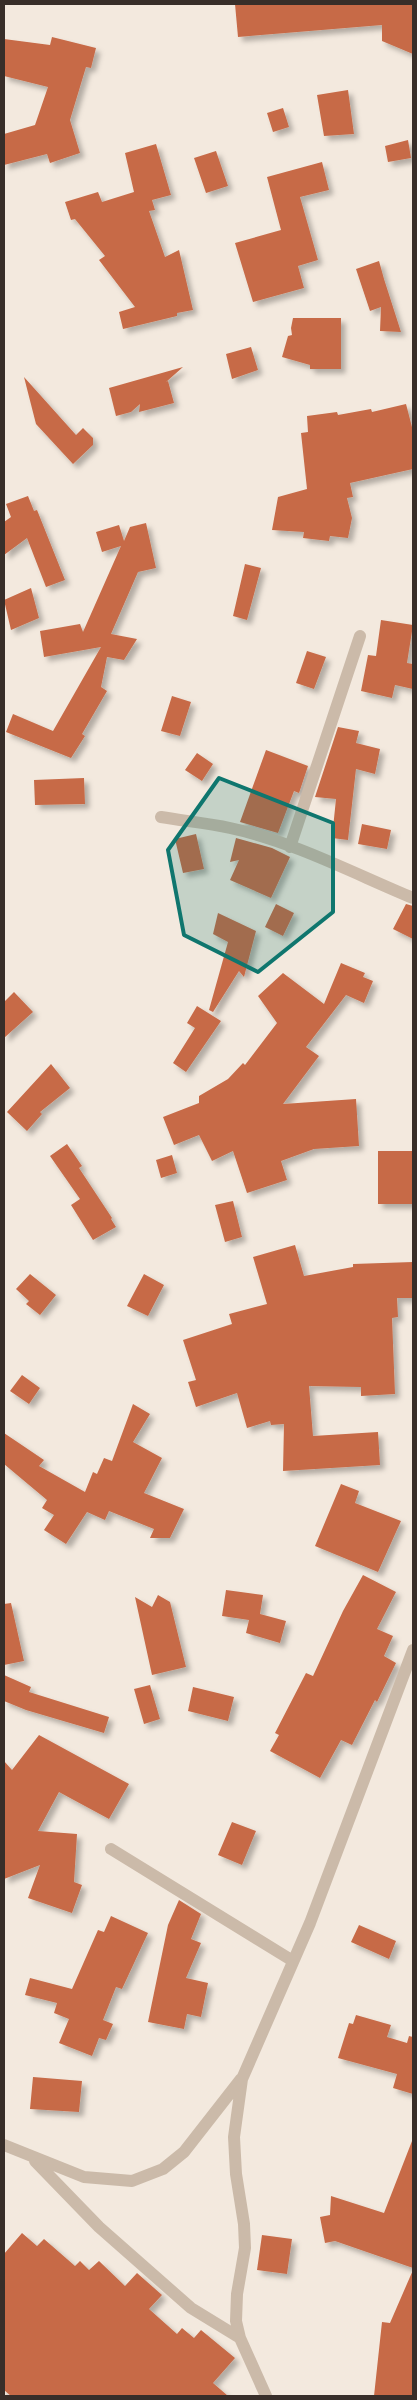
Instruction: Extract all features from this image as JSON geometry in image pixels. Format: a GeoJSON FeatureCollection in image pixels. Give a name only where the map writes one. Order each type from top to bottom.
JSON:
{"type":"FeatureCollection","features":[{"type":"Feature","properties":{"kind":"street"},"geometry":{"type":"LineString","coordinates":[[290,847],[360,636]]}},
{"type":"Feature","properties":{"kind":"street"},"geometry":{"type":"LineString","coordinates":[[162,817],[230,828],[290,847],[413,898]]}},
{"type":"Feature","properties":{"kind":"street"},"geometry":{"type":"LineString","coordinates":[[4,2144],[84,2177],[132,2181],[163,2169],[184,2152],[242,2079],[310,1923],[413,1650]]}},
{"type":"Feature","properties":{"kind":"street"},"geometry":{"type":"LineString","coordinates":[[111,1849],[293,1961]]}},
{"type":"Feature","properties":{"kind":"street"},"geometry":{"type":"LineString","coordinates":[[242,2079],[234,2137],[236,2174],[244,2224],[245,2248],[237,2294],[236,2321],[240,2338],[266,2396]]}},
{"type":"Feature","properties":{"kind":"street"},"geometry":{"type":"LineString","coordinates":[[30,2156],[99,2227],[191,2308],[240,2338]]}},
{"type":"Feature","properties":{"kind":"highlighted area"},"geometry":{"type":"Polygon","coordinates":[[[219,778],[333,823],[333,912],[258,972],[184,935],[168,850],[219,778]]]}},
{"type":"Feature","properties":{"kind":"building"},"geometry":{"type":"Polygon","coordinates":[[[235,4],[413,4],[413,54],[382,41],[382,25],[238,37],[235,4]]]}},
{"type":"Feature","properties":{"kind":"building"},"geometry":{"type":"Polygon","coordinates":[[[52,37],[96,48],[91,68],[86,67],[70,120],[80,153],[50,163],[47,154],[4,165],[4,134],[35,125],[48,87],[4,76],[4,39],[50,45],[52,37]]]}},
{"type":"Feature","properties":{"kind":"building"},"geometry":{"type":"Polygon","coordinates":[[[348,90],[354,134],[324,136],[317,95],[348,90]]]}},
{"type":"Feature","properties":{"kind":"building"},"geometry":{"type":"Polygon","coordinates":[[[283,108],[289,127],[273,132],[267,113],[283,108]]]}},
{"type":"Feature","properties":{"kind":"building"},"geometry":{"type":"Polygon","coordinates":[[[408,140],[411,158],[388,162],[385,146],[408,140]]]}},
{"type":"Feature","properties":{"kind":"building"},"geometry":{"type":"Polygon","coordinates":[[[156,144],[171,195],[152,200],[155,210],[149,211],[165,257],[179,250],[193,310],[177,313],[177,316],[123,329],[119,312],[135,307],[99,260],[105,256],[75,219],[71,220],[65,202],[98,192],[102,202],[134,192],[125,153],[156,144]]]}},
{"type":"Feature","properties":{"kind":"building"},"geometry":{"type":"Polygon","coordinates":[[[216,151],[228,186],[206,193],[194,158],[216,151]]]}},
{"type":"Feature","properties":{"kind":"building"},"geometry":{"type":"Polygon","coordinates":[[[322,162],[329,190],[300,197],[318,260],[298,266],[304,288],[253,302],[235,243],[281,230],[267,177],[322,162]]]}},
{"type":"Feature","properties":{"kind":"building"},"geometry":{"type":"Polygon","coordinates":[[[379,261],[401,332],[380,331],[381,307],[370,311],[356,269],[379,261]]]}},
{"type":"Feature","properties":{"kind":"building"},"geometry":{"type":"Polygon","coordinates":[[[293,318],[341,318],[341,369],[310,369],[310,365],[282,357],[288,336],[292,335],[293,318]]]}},
{"type":"Feature","properties":{"kind":"building"},"geometry":{"type":"Polygon","coordinates":[[[251,347],[258,370],[232,379],[226,354],[251,347]]]}},
{"type":"Feature","properties":{"kind":"building"},"geometry":{"type":"Polygon","coordinates":[[[183,367],[166,382],[168,381],[174,403],[139,412],[140,404],[131,412],[116,416],[109,388],[183,367]]]}},
{"type":"Feature","properties":{"kind":"building"},"geometry":{"type":"Polygon","coordinates":[[[24,377],[76,435],[83,428],[93,438],[93,445],[73,464],[36,424],[24,377]]]}},
{"type":"Feature","properties":{"kind":"building"},"geometry":{"type":"Polygon","coordinates":[[[406,404],[413,431],[413,469],[350,483],[353,497],[347,498],[352,518],[348,538],[330,536],[329,541],[303,538],[304,532],[272,530],[278,497],[307,489],[301,433],[308,432],[307,416],[337,412],[338,415],[371,409],[372,412],[406,404]]]}},
{"type":"Feature","properties":{"kind":"building"},"geometry":{"type":"Polygon","coordinates":[[[28,496],[34,511],[37,510],[65,580],[46,587],[27,538],[4,555],[4,522],[11,517],[6,504],[28,496]]]}},
{"type":"Feature","properties":{"kind":"building"},"geometry":{"type":"Polygon","coordinates":[[[146,523],[156,568],[138,572],[111,634],[137,639],[124,660],[107,657],[101,687],[107,691],[82,734],[85,736],[71,758],[6,732],[13,714],[53,731],[101,647],[44,657],[40,631],[80,624],[83,632],[121,546],[102,552],[96,532],[119,525],[124,541],[130,527],[146,523]]]}},
{"type":"Feature","properties":{"kind":"building"},"geometry":{"type":"Polygon","coordinates":[[[245,564],[261,568],[247,620],[233,616],[245,564]]]}},
{"type":"Feature","properties":{"kind":"building"},"geometry":{"type":"Polygon","coordinates":[[[31,588],[39,618],[11,630],[4,600],[31,588]]]}},
{"type":"Feature","properties":{"kind":"building"},"geometry":{"type":"Polygon","coordinates":[[[381,620],[413,625],[407,663],[413,664],[413,689],[395,685],[392,698],[361,691],[368,655],[376,656],[381,620]]]}},
{"type":"Feature","properties":{"kind":"building"},"geometry":{"type":"Polygon","coordinates":[[[307,651],[326,657],[314,689],[296,683],[307,651]]]}},
{"type":"Feature","properties":{"kind":"building"},"geometry":{"type":"Polygon","coordinates":[[[172,696],[191,702],[180,736],[161,731],[172,696]]]}},
{"type":"Feature","properties":{"kind":"building"},"geometry":{"type":"Polygon","coordinates":[[[338,727],[359,731],[356,743],[380,749],[375,774],[356,769],[348,840],[332,838],[336,799],[315,797],[338,727]]]}},
{"type":"Feature","properties":{"kind":"building"},"geometry":{"type":"Polygon","coordinates":[[[266,750],[308,766],[299,793],[294,791],[278,833],[240,822],[266,750]]]}},
{"type":"Feature","properties":{"kind":"building"},"geometry":{"type":"Polygon","coordinates":[[[197,753],[213,764],[202,781],[185,770],[197,753]]]}},
{"type":"Feature","properties":{"kind":"building"},"geometry":{"type":"Polygon","coordinates":[[[84,778],[85,804],[35,805],[34,780],[84,778]]]}},
{"type":"Feature","properties":{"kind":"building"},"geometry":{"type":"Polygon","coordinates":[[[362,824],[391,830],[387,849],[358,844],[362,824]]]}},
{"type":"Feature","properties":{"kind":"building"},"geometry":{"type":"Polygon","coordinates":[[[196,834],[204,869],[183,873],[175,839],[196,834]]]}},
{"type":"Feature","properties":{"kind":"building"},"geometry":{"type":"Polygon","coordinates":[[[236,838],[272,848],[290,857],[271,898],[230,880],[239,860],[230,862],[236,838]]]}},
{"type":"Feature","properties":{"kind":"building"},"geometry":{"type":"Polygon","coordinates":[[[276,904],[294,913],[283,936],[265,927],[276,904]]]}},
{"type":"Feature","properties":{"kind":"building"},"geometry":{"type":"Polygon","coordinates":[[[406,904],[413,906],[413,939],[393,929],[406,904]]]}},
{"type":"Feature","properties":{"kind":"building"},"geometry":{"type":"Polygon","coordinates":[[[218,913],[256,931],[244,977],[239,971],[213,1012],[209,1010],[228,942],[213,934],[218,913]]]}},
{"type":"Feature","properties":{"kind":"building"},"geometry":{"type":"Polygon","coordinates":[[[341,963],[365,973],[363,977],[373,981],[364,1003],[346,995],[306,1047],[319,1056],[283,1104],[356,1099],[359,1146],[314,1149],[281,1161],[287,1180],[247,1193],[233,1151],[212,1161],[199,1135],[174,1145],[163,1117],[199,1103],[199,1096],[228,1079],[243,1063],[245,1065],[277,1023],[258,996],[283,973],[324,1004],[341,963]]]}},
{"type":"Feature","properties":{"kind":"building"},"geometry":{"type":"Polygon","coordinates":[[[14,992],[33,1012],[4,1038],[4,1002],[14,992]]]}},
{"type":"Feature","properties":{"kind":"building"},"geometry":{"type":"Polygon","coordinates":[[[197,1006],[221,1021],[186,1072],[173,1063],[195,1028],[187,1023],[197,1006]]]}},
{"type":"Feature","properties":{"kind":"building"},"geometry":{"type":"Polygon","coordinates":[[[51,1064],[70,1088],[40,1112],[42,1114],[27,1131],[7,1112],[51,1064]]]}},
{"type":"Feature","properties":{"kind":"building"},"geometry":{"type":"Polygon","coordinates":[[[67,1144],[82,1166],[79,1168],[116,1227],[93,1240],[71,1205],[80,1199],[50,1156],[67,1144]]]}},
{"type":"Feature","properties":{"kind":"building"},"geometry":{"type":"Polygon","coordinates":[[[378,1151],[413,1151],[413,1204],[378,1204],[378,1151]]]}},
{"type":"Feature","properties":{"kind":"building"},"geometry":{"type":"Polygon","coordinates":[[[172,1155],[177,1173],[161,1178],[156,1160],[172,1155]]]}},
{"type":"Feature","properties":{"kind":"building"},"geometry":{"type":"Polygon","coordinates":[[[233,1201],[242,1237],[225,1242],[215,1205],[233,1201]]]}},
{"type":"Feature","properties":{"kind":"building"},"geometry":{"type":"Polygon","coordinates":[[[295,1245],[304,1276],[353,1267],[353,1264],[413,1262],[413,1298],[397,1298],[398,1317],[392,1318],[395,1394],[361,1396],[361,1387],[309,1386],[313,1436],[378,1432],[380,1465],[283,1471],[284,1424],[271,1425],[270,1421],[247,1428],[237,1393],[196,1407],[188,1382],[196,1380],[183,1340],[232,1324],[229,1314],[267,1304],[253,1257],[295,1245]]]}},
{"type":"Feature","properties":{"kind":"building"},"geometry":{"type":"Polygon","coordinates":[[[30,1274],[56,1295],[40,1315],[26,1304],[29,1301],[16,1289],[30,1274]]]}},
{"type":"Feature","properties":{"kind":"building"},"geometry":{"type":"Polygon","coordinates":[[[144,1274],[164,1285],[148,1316],[127,1306],[144,1274]]]}},
{"type":"Feature","properties":{"kind":"building"},"geometry":{"type":"Polygon","coordinates":[[[22,1375],[40,1388],[29,1404],[10,1391],[22,1375]]]}},
{"type":"Feature","properties":{"kind":"building"},"geometry":{"type":"Polygon","coordinates":[[[133,1404],[150,1414],[133,1442],[162,1458],[144,1493],[184,1509],[170,1538],[150,1538],[154,1529],[109,1511],[105,1520],[87,1512],[66,1544],[44,1530],[54,1515],[42,1508],[47,1500],[4,1464],[4,1433],[44,1460],[39,1466],[85,1492],[93,1472],[97,1474],[104,1458],[112,1461],[133,1404]]]}},
{"type":"Feature","properties":{"kind":"building"},"geometry":{"type":"Polygon","coordinates":[[[341,1484],[359,1491],[355,1503],[401,1521],[378,1572],[315,1546],[341,1484]]]}},
{"type":"Feature","properties":{"kind":"building"},"geometry":{"type":"Polygon","coordinates":[[[363,1575],[396,1592],[377,1629],[393,1636],[384,1656],[396,1663],[377,1702],[375,1700],[352,1745],[341,1740],[320,1778],[270,1751],[279,1735],[275,1733],[306,1673],[313,1676],[343,1611],[363,1575]]]}},
{"type":"Feature","properties":{"kind":"building"},"geometry":{"type":"Polygon","coordinates":[[[226,1590],[263,1595],[260,1614],[286,1621],[280,1643],[246,1633],[249,1620],[222,1616],[226,1590]]]}},
{"type":"Feature","properties":{"kind":"building"},"geometry":{"type":"Polygon","coordinates":[[[158,1595],[170,1602],[186,1667],[152,1675],[135,1597],[152,1607],[158,1595]]]}},
{"type":"Feature","properties":{"kind":"building"},"geometry":{"type":"Polygon","coordinates":[[[11,1603],[24,1661],[4,1665],[4,1604],[11,1603]]]}},
{"type":"Feature","properties":{"kind":"building"},"geometry":{"type":"Polygon","coordinates":[[[4,1675],[31,1687],[29,1692],[109,1717],[104,1733],[26,1710],[4,1701],[4,1675]]]}},
{"type":"Feature","properties":{"kind":"building"},"geometry":{"type":"Polygon","coordinates":[[[150,1685],[160,1719],[144,1724],[134,1689],[150,1685]]]}},
{"type":"Feature","properties":{"kind":"building"},"geometry":{"type":"Polygon","coordinates":[[[193,1687],[234,1697],[228,1721],[188,1711],[193,1687]]]}},
{"type":"Feature","properties":{"kind":"building"},"geometry":{"type":"Polygon","coordinates":[[[39,1735],[129,1784],[109,1819],[59,1792],[38,1831],[77,1834],[74,1882],[82,1885],[72,1913],[28,1898],[40,1865],[4,1879],[4,1761],[12,1770],[39,1735]]]}},
{"type":"Feature","properties":{"kind":"building"},"geometry":{"type":"Polygon","coordinates":[[[232,1822],[256,1831],[242,1865],[218,1855],[232,1822]]]}},
{"type":"Feature","properties":{"kind":"building"},"geometry":{"type":"Polygon","coordinates":[[[179,1900],[201,1914],[191,1939],[201,1943],[186,1978],[208,1983],[201,2017],[187,2014],[184,2029],[148,2022],[168,1925],[179,1900]]]}},
{"type":"Feature","properties":{"kind":"building"},"geometry":{"type":"Polygon","coordinates":[[[111,1916],[148,1933],[122,1989],[116,1987],[103,2020],[113,2024],[106,2040],[99,2038],[92,2056],[59,2043],[69,2019],[54,2013],[57,2003],[25,1995],[30,1978],[72,1989],[98,1930],[104,1932],[111,1916]]]}},
{"type":"Feature","properties":{"kind":"building"},"geometry":{"type":"Polygon","coordinates":[[[359,1925],[396,1941],[389,1959],[351,1942],[359,1925]]]}},
{"type":"Feature","properties":{"kind":"building"},"geometry":{"type":"Polygon","coordinates":[[[356,2015],[391,2025],[387,2037],[407,2043],[409,2036],[413,2037],[413,2094],[393,2088],[397,2074],[338,2058],[349,2023],[353,2024],[356,2015]]]}},
{"type":"Feature","properties":{"kind":"building"},"geometry":{"type":"Polygon","coordinates":[[[33,2077],[82,2081],[79,2112],[30,2109],[33,2077]]]}},
{"type":"Feature","properties":{"kind":"building"},"geometry":{"type":"Polygon","coordinates":[[[412,2141],[413,2268],[335,2241],[325,2243],[320,2217],[330,2215],[331,2196],[384,2213],[412,2141]]]}},
{"type":"Feature","properties":{"kind":"building"},"geometry":{"type":"Polygon","coordinates":[[[22,2233],[37,2246],[44,2239],[75,2266],[80,2261],[89,2270],[99,2261],[125,2286],[137,2273],[162,2295],[149,2309],[177,2334],[182,2328],[194,2338],[201,2330],[235,2358],[213,2383],[228,2396],[11,2396],[4,2390],[4,2254],[22,2233]]]}},
{"type":"Feature","properties":{"kind":"building"},"geometry":{"type":"Polygon","coordinates":[[[262,2235],[292,2239],[287,2274],[257,2270],[262,2235]]]}},
{"type":"Feature","properties":{"kind":"building"},"geometry":{"type":"Polygon","coordinates":[[[413,2270],[413,2396],[374,2396],[382,2322],[390,2323],[413,2270]]]}}]}
